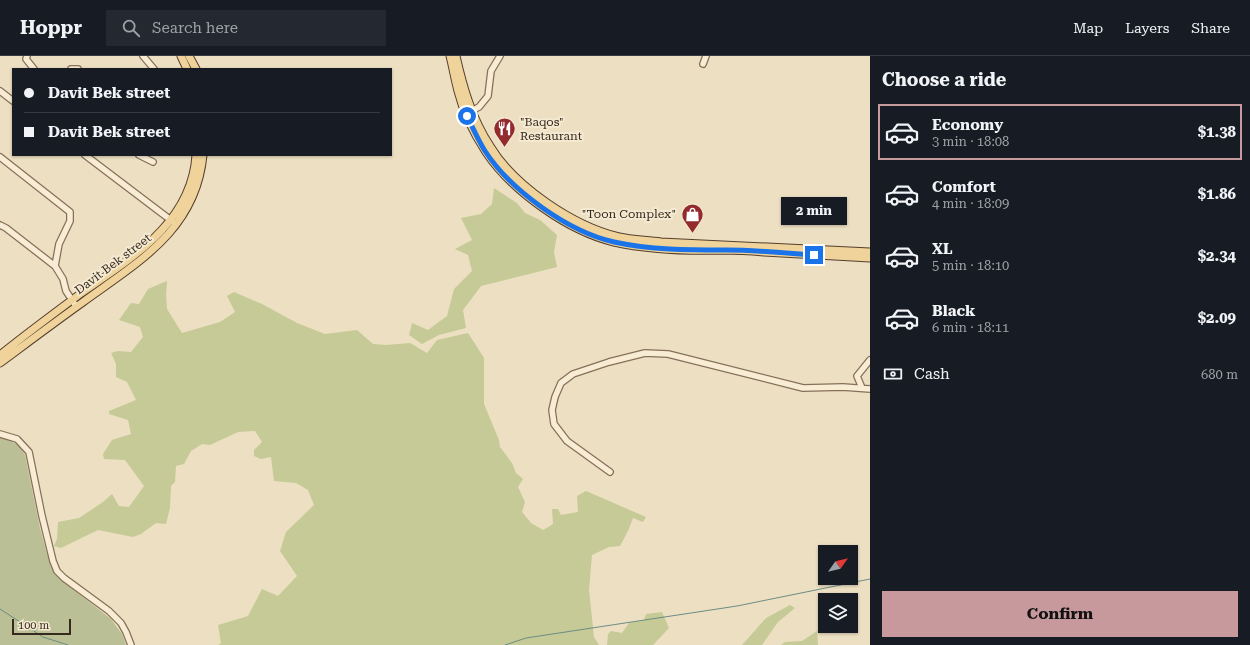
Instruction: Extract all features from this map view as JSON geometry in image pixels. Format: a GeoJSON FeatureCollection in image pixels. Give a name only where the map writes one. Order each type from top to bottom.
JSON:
{"type":"FeatureCollection","features":[{"type":"Feature","properties":{"kind":"main road"},"geometry":{"type":"LineString","coordinates":[[181,56],[187,68]]}},
{"type":"Feature","properties":{"kind":"main road"},"geometry":{"type":"LineString","coordinates":[[189,56],[195,68]]}},
{"type":"Feature","properties":{"kind":"main road"},"geometry":{"type":"LineString","coordinates":[[450,56],[458,92],[490,147],[506,169],[533,193],[577,221],[603,232],[630,239],[683,246],[814,252],[870,258]]}},
{"type":"Feature","properties":{"kind":"main road"},"geometry":{"type":"LineString","coordinates":[[456,56],[469,112]]}},
{"type":"Feature","properties":{"kind":"main road","name":"Davit Bek street"},"geometry":{"type":"LineString","coordinates":[[173,222],[188,191],[196,156]]}},
{"type":"Feature","properties":{"kind":"main road","name":"Davit Bek street"},"geometry":{"type":"LineString","coordinates":[[0,364],[147,245],[173,222],[194,196],[203,156]]}},
{"type":"Feature","properties":{"kind":"main road"},"geometry":{"type":"LineString","coordinates":[[814,252],[870,252]]}},
{"type":"Feature","properties":{"kind":"main road","name":"Davit Bek street"},"geometry":{"type":"LineString","coordinates":[[0,355],[74,303]]}},
{"type":"Feature","properties":{"kind":"street"},"geometry":{"type":"LineString","coordinates":[[27,56],[26,59],[33,68]]}},
{"type":"Feature","properties":{"kind":"street"},"geometry":{"type":"LineString","coordinates":[[143,56],[153,68]]}},
{"type":"Feature","properties":{"kind":"street"},"geometry":{"type":"LineString","coordinates":[[469,112],[479,107],[488,96],[491,71],[500,56]]}},
{"type":"Feature","properties":{"kind":"street"},"geometry":{"type":"LineString","coordinates":[[703,64],[706,56]]}},
{"type":"Feature","properties":{"kind":"street"},"geometry":{"type":"LineString","coordinates":[[0,91],[12,100]]}},
{"type":"Feature","properties":{"kind":"street"},"geometry":{"type":"LineString","coordinates":[[86,156],[173,222]]}},
{"type":"Feature","properties":{"kind":"street"},"geometry":{"type":"LineString","coordinates":[[141,156],[153,162]]}},
{"type":"Feature","properties":{"kind":"street"},"geometry":{"type":"LineString","coordinates":[[0,157],[70,212],[70,221],[59,244],[55,266]]}},
{"type":"Feature","properties":{"kind":"street"},"geometry":{"type":"LineString","coordinates":[[0,225],[55,266],[63,279],[66,291],[74,303]]}},
{"type":"Feature","properties":{"kind":"street"},"geometry":{"type":"LineString","coordinates":[[610,472],[567,441],[554,424],[552,410],[555,397],[561,384],[573,374],[609,362],[645,354],[668,354],[803,388],[843,386],[870,389]]}},
{"type":"Feature","properties":{"kind":"street"},"geometry":{"type":"LineString","coordinates":[[862,388],[857,376],[870,360]]}},
{"type":"Feature","properties":{"kind":"street"},"geometry":{"type":"LineString","coordinates":[[0,434],[17,439],[29,452],[42,516],[53,561],[57,571],[64,578],[109,611],[126,632],[130,645]]}},
{"type":"Feature","properties":{"kind":"green space"},"geometry":{"type":"Polygon","coordinates":[[[494,188],[517,203],[525,213],[540,220],[557,235],[554,252],[557,267],[481,286],[463,310],[466,328],[439,335],[422,344],[409,335],[412,323],[428,330],[447,316],[454,289],[472,271],[468,255],[455,249],[472,240],[461,218],[481,214],[492,204],[494,188]]]}},
{"type":"Feature","properties":{"kind":"green space"},"geometry":{"type":"Polygon","coordinates":[[[167,281],[167,309],[182,333],[220,322],[235,312],[227,296],[234,292],[262,304],[297,323],[325,334],[357,330],[373,344],[386,345],[410,343],[427,353],[437,340],[468,333],[484,358],[484,404],[499,440],[500,447],[512,463],[516,473],[523,479],[518,487],[525,502],[522,512],[531,523],[543,530],[553,524],[552,509],[558,509],[561,515],[578,512],[577,496],[586,491],[646,517],[643,522],[633,518],[620,546],[609,547],[592,555],[589,590],[594,637],[599,645],[218,645],[221,643],[218,625],[248,616],[262,589],[278,596],[297,576],[280,551],[286,532],[314,505],[308,490],[296,483],[274,481],[271,457],[261,459],[254,456],[254,450],[262,442],[255,431],[238,432],[210,445],[202,444],[191,451],[184,464],[176,466],[175,482],[171,486],[170,508],[166,524],[156,523],[141,534],[133,537],[98,530],[61,548],[54,546],[57,539],[58,522],[79,518],[112,494],[119,506],[129,507],[144,486],[125,460],[104,459],[103,454],[112,440],[131,434],[128,420],[109,414],[109,411],[136,400],[127,382],[116,377],[116,364],[111,353],[118,351],[131,352],[143,337],[140,327],[119,320],[131,303],[139,304],[148,289],[167,281]]]}},
{"type":"Feature","properties":{"kind":"green space"},"geometry":{"type":"Polygon","coordinates":[[[0,438],[15,443],[25,455],[40,528],[47,554],[53,568],[61,580],[111,619],[122,634],[126,645],[0,645],[0,438]]]}},
{"type":"Feature","properties":{"kind":"green space"},"geometry":{"type":"Polygon","coordinates":[[[790,605],[795,608],[778,622],[762,645],[742,645],[766,618],[790,605]]]}},
{"type":"Feature","properties":{"kind":"green space"},"geometry":{"type":"Polygon","coordinates":[[[662,612],[669,628],[653,645],[607,645],[608,634],[611,631],[622,633],[629,623],[644,620],[646,614],[662,612]]]}},
{"type":"Feature","properties":{"kind":"green space"},"geometry":{"type":"Polygon","coordinates":[[[817,631],[818,645],[781,645],[785,642],[802,641],[817,631]]]}},
{"type":"Feature","properties":{"kind":"waterway"},"geometry":{"type":"LineString","coordinates":[[505,645],[526,638],[737,606],[870,579]]}},
{"type":"Feature","properties":{"kind":"waterway"},"geometry":{"type":"LineString","coordinates":[[0,609],[43,637],[68,645]]}},
{"type":"Feature","properties":{"kind":"place","name":"\"Baqos\" Restaurant"},"geometry":{"type":"Point","coordinates":[505,148]}},
{"type":"Feature","properties":{"kind":"place","name":"\"Toon Complex\""},"geometry":{"type":"Point","coordinates":[692,234]}},
{"type":"Feature","properties":{"kind":"route"},"geometry":{"type":"LineString","coordinates":[[467,116],[486,152],[511,181],[551,214],[597,237],[614,242],[657,249],[726,250],[814,255]]}}]}
